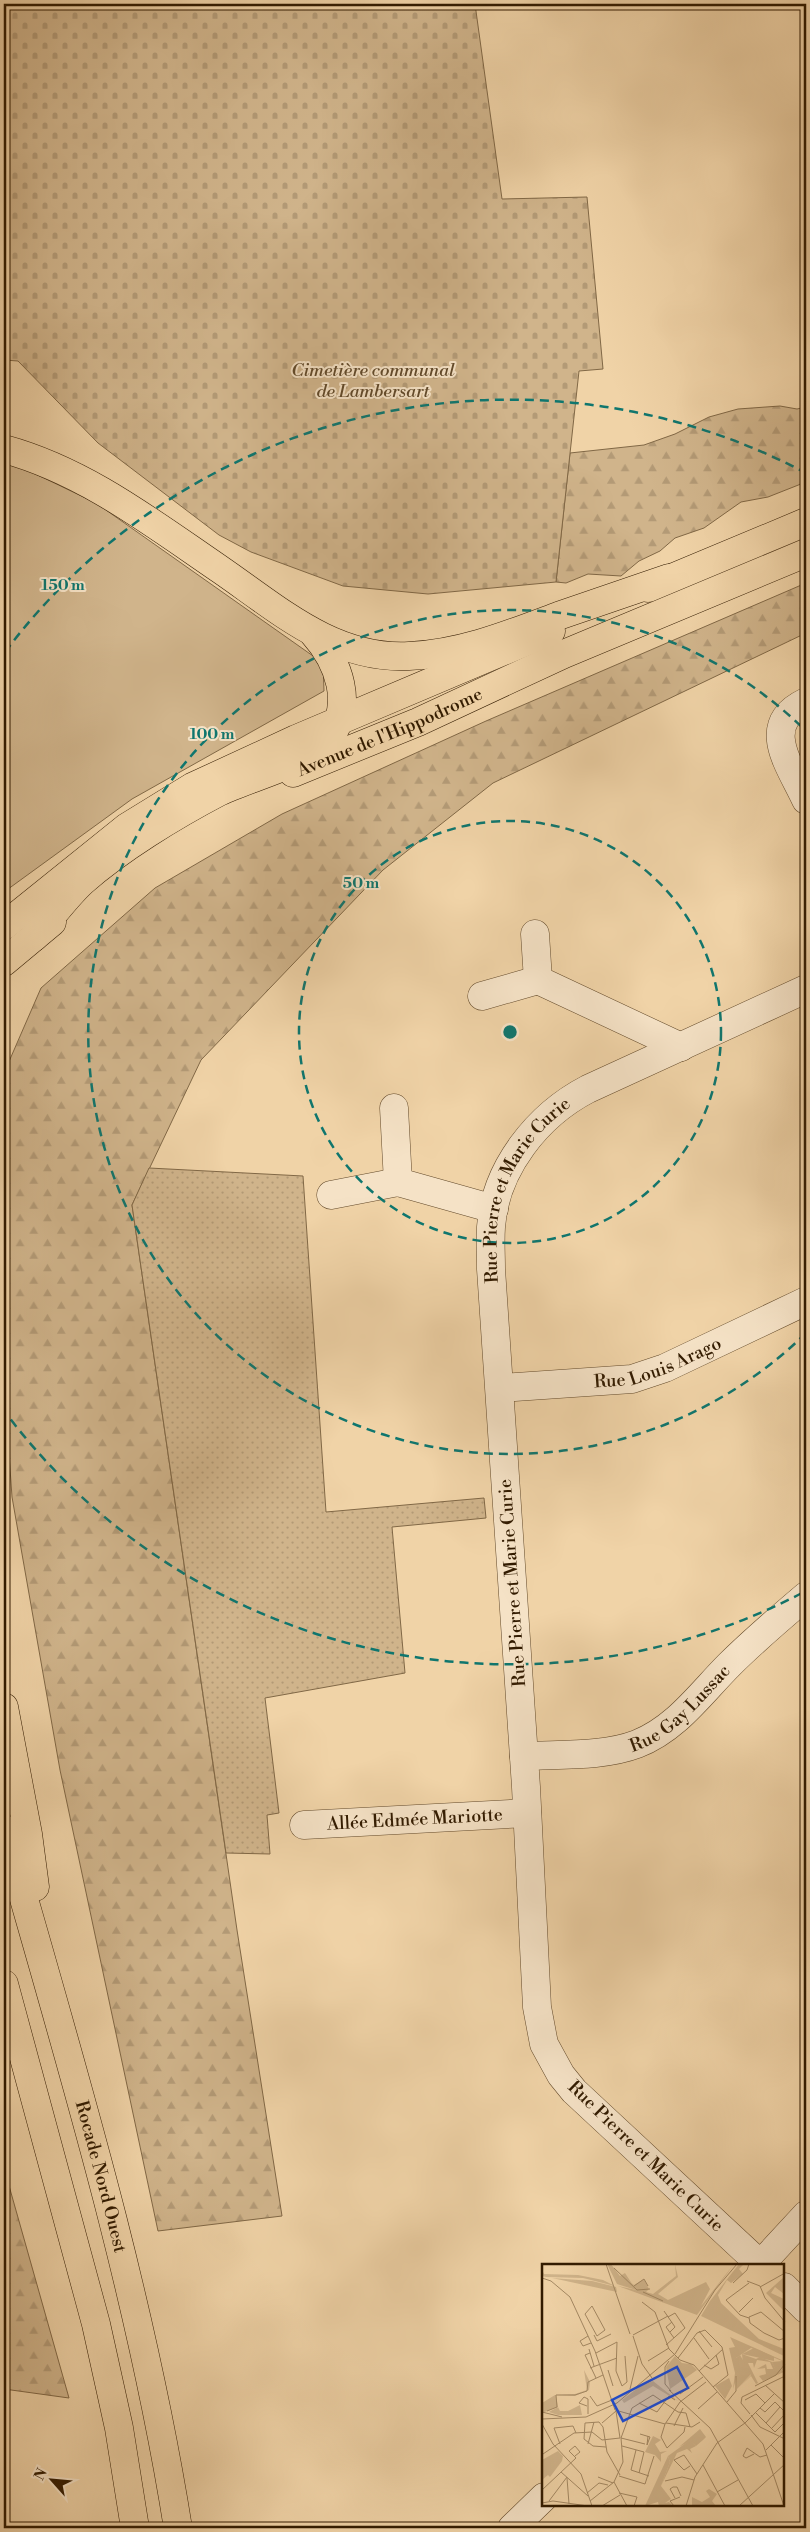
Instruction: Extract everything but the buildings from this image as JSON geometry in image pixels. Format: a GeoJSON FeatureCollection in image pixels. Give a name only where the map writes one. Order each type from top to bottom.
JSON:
{"type":"FeatureCollection","features":[{"type":"Feature","properties":{"kind":"main road"},"geometry":{"type":"LineString","coordinates":[[4,449],[43,462],[107,493],[311,631],[363,654],[390,656],[432,654],[483,644],[669,578]]}},
{"type":"Feature","properties":{"kind":"main road","name":"Avenue de l'Hippodrome"},"geometry":{"type":"LineString","coordinates":[[4,926],[120,832],[168,801],[217,774],[338,721],[580,620],[669,578],[806,522]]}},
{"type":"Feature","properties":{"kind":"main road","name":"Avenue de l'Hippodrome"},"geometry":{"type":"LineString","coordinates":[[4,962],[99,884],[163,838],[214,808],[404,728],[564,654],[806,553]]}},
{"type":"Feature","properties":{"kind":"main road"},"geometry":{"type":"LineString","coordinates":[[34,936],[82,882],[171,820],[220,792],[316,750],[328,740],[341,711],[340,676],[325,646],[311,631]]}},
{"type":"Feature","properties":{"kind":"main road"},"geometry":{"type":"LineString","coordinates":[[4,1707],[28,1834],[45,1973]]}},
{"type":"Feature","properties":{"kind":"main road","name":"Rocade Nord Ouest"},"geometry":{"type":"LineString","coordinates":[[4,1830],[89,2124],[140,2326],[162,2432],[178,2528]]}},
{"type":"Feature","properties":{"kind":"main road"},"geometry":{"type":"LineString","coordinates":[[4,1984],[31,2078],[96,2324],[119,2428],[135,2528]]}},
{"type":"Feature","properties":{"kind":"main road"},"geometry":{"type":"LineString","coordinates":[[4,2008],[31,2078]]}},
{"type":"Feature","properties":{"kind":"street"},"geometry":{"type":"LineString","coordinates":[[806,702],[793,708],[786,715],[780,740],[806,800]]}},
{"type":"Feature","properties":{"kind":"street"},"geometry":{"type":"LineString","coordinates":[[535,934],[538,980]]}},
{"type":"Feature","properties":{"kind":"street"},"geometry":{"type":"LineString","coordinates":[[482,996],[538,980],[681,1047]]}},
{"type":"Feature","properties":{"kind":"street","name":"Rue Pierre et Marie Curie"},"geometry":{"type":"LineString","coordinates":[[759,2264],[587,2104],[561,2075],[544,2044],[538,2007],[524,1756],[491,1269],[491,1227],[500,1189],[519,1151],[549,1114],[579,1093],[806,989]]}},
{"type":"Feature","properties":{"kind":"street"},"geometry":{"type":"LineString","coordinates":[[394,1108],[398,1182]]}},
{"type":"Feature","properties":{"kind":"street"},"geometry":{"type":"LineString","coordinates":[[331,1195],[398,1182],[494,1209]]}},
{"type":"Feature","properties":{"kind":"street","name":"Rue Louis Arago"},"geometry":{"type":"LineString","coordinates":[[500,1388],[632,1379],[664,1368],[806,1302]]}},
{"type":"Feature","properties":{"kind":"street","name":"Rue Gay Lussac"},"geometry":{"type":"LineString","coordinates":[[524,1756],[620,1748],[637,1744],[657,1735],[690,1707],[747,1647],[806,1596]]}},
{"type":"Feature","properties":{"kind":"street","name":"Allée Edmée Mariotte"},"geometry":{"type":"LineString","coordinates":[[304,1825],[527,1813]]}},
{"type":"Feature","properties":{"kind":"street"},"geometry":{"type":"LineString","coordinates":[[761,2264],[806,2215]]}},
{"type":"Feature","properties":{"kind":"street"},"geometry":{"type":"LineString","coordinates":[[785,2288],[806,2309]]}},
{"type":"Feature","properties":{"kind":"street"},"geometry":{"type":"LineString","coordinates":[[512,2528],[542,2499]]}},
{"type":"Feature","properties":{"kind":"green space","name":"Cimetière communal de Lambersart"},"geometry":{"type":"Polygon","coordinates":[[[4,4],[475,4],[502,199],[587,197],[603,369],[579,371],[556,582],[428,594],[343,586],[251,552],[219,535],[98,443],[18,361],[4,360],[4,4]]]}},
{"type":"Feature","properties":{"kind":"green space"},"geometry":{"type":"Polygon","coordinates":[[[780,406],[797,409],[806,407],[806,482],[768,497],[741,502],[704,528],[675,538],[660,551],[639,561],[621,576],[588,574],[566,583],[556,582],[570,453],[644,445],[675,434],[709,417],[738,409],[780,406]]]}},
{"type":"Feature","properties":{"kind":"green space"},"geometry":{"type":"Polygon","coordinates":[[[4,463],[21,467],[96,503],[323,663],[324,691],[132,799],[4,892],[4,463]]]}},
{"type":"Feature","properties":{"kind":"green space"},"geometry":{"type":"Polygon","coordinates":[[[806,583],[806,633],[493,783],[383,870],[201,1060],[132,1205],[237,1930],[282,2216],[158,2231],[60,1770],[12,1497],[4,1382],[4,1073],[41,988],[155,888],[282,814],[486,721],[806,583]]]}},
{"type":"Feature","properties":{"kind":"green space"},"geometry":{"type":"Polygon","coordinates":[[[149,1168],[303,1176],[326,1512],[484,1498],[486,1518],[392,1527],[405,1673],[265,1698],[279,1813],[267,1815],[270,1854],[226,1853],[132,1205],[149,1168]]]}},
{"type":"Feature","properties":{"kind":"green space"},"geometry":{"type":"Polygon","coordinates":[[[4,2168],[69,2398],[4,2389],[4,2168]]]}}]}
